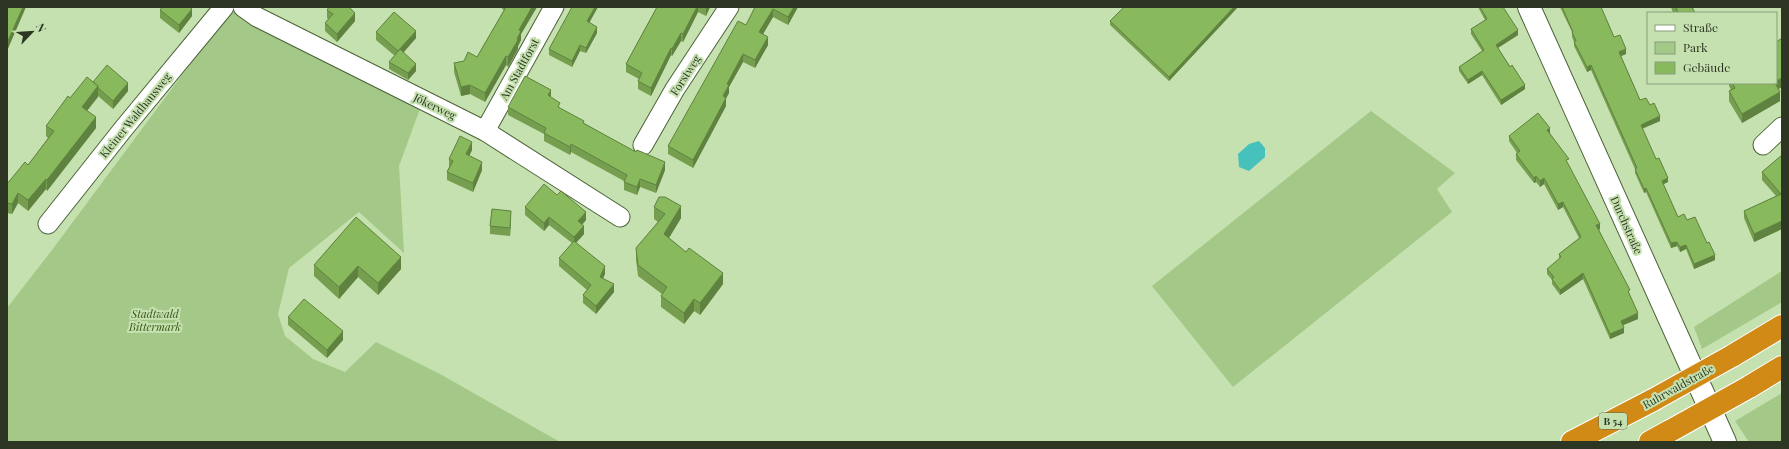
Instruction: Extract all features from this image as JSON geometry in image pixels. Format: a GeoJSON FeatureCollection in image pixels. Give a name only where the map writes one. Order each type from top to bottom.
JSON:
{"type":"FeatureCollection","features":[{"type":"Feature","properties":{"kind":"highway","name":"Ruhrwaldstraße"},"geometry":{"type":"LineString","coordinates":[[1572,442],[1653,400],[1782,326]]}},
{"type":"Feature","properties":{"kind":"highway"},"geometry":{"type":"LineString","coordinates":[[1650,442],[1782,367]]}},
{"type":"Feature","properties":{"kind":"street","name":"Kleiner Waldhausweg"},"geometry":{"type":"LineString","coordinates":[[48,224],[124,128],[224,7]]}},
{"type":"Feature","properties":{"kind":"street","name":"Jökerweg"},"geometry":{"type":"LineString","coordinates":[[243,7],[257,17],[485,131],[620,218]]}},
{"type":"Feature","properties":{"kind":"street","name":"Am Stadtforst"},"geometry":{"type":"LineString","coordinates":[[485,131],[554,7]]}},
{"type":"Feature","properties":{"kind":"street","name":"Forstweg"},"geometry":{"type":"LineString","coordinates":[[643,144],[675,89],[729,7]]}},
{"type":"Feature","properties":{"kind":"street","name":"Durchstraße"},"geometry":{"type":"LineString","coordinates":[[1529,7],[1726,442]]}},
{"type":"Feature","properties":{"kind":"street"},"geometry":{"type":"LineString","coordinates":[[1763,145],[1782,127]]}},
{"type":"Feature","properties":{"kind":"green space","name":"Stadtwald Bittermark"},"geometry":{"type":"Polygon","coordinates":[[[231,9],[258,29],[421,106],[399,166],[404,253],[359,212],[289,268],[278,314],[285,336],[313,359],[345,372],[376,342],[440,374],[560,442],[7,442],[7,308],[52,250],[231,9]]]}},
{"type":"Feature","properties":{"kind":"green space"},"geometry":{"type":"Polygon","coordinates":[[[1371,111],[1455,173],[1437,189],[1452,212],[1233,387],[1152,286],[1371,111]]]}},
{"type":"Feature","properties":{"kind":"green space"},"geometry":{"type":"Polygon","coordinates":[[[1782,271],[1782,302],[1702,349],[1694,327],[1782,271]]]}},
{"type":"Feature","properties":{"kind":"green space"},"geometry":{"type":"Polygon","coordinates":[[[1782,393],[1782,442],[1749,442],[1735,421],[1782,393]]]}},
{"type":"Feature","properties":{"kind":"water"},"geometry":{"type":"Polygon","coordinates":[[[1259,141],[1265,148],[1265,157],[1249,171],[1239,167],[1238,154],[1249,144],[1259,141]]]}},
{"type":"Feature","properties":{"kind":"building"},"geometry":{"type":"Polygon","coordinates":[[[7,7],[23,7],[7,43],[7,7]]]}},
{"type":"Feature","properties":{"kind":"building"},"geometry":{"type":"Polygon","coordinates":[[[162,7],[190,7],[192,9],[179,25],[160,10],[162,7]]]}},
{"type":"Feature","properties":{"kind":"building"},"geometry":{"type":"Polygon","coordinates":[[[329,7],[349,7],[355,13],[337,34],[325,23],[333,14],[327,10],[329,7]]]}},
{"type":"Feature","properties":{"kind":"building"},"geometry":{"type":"Polygon","coordinates":[[[506,7],[532,7],[519,30],[521,31],[517,39],[518,40],[508,57],[506,56],[485,93],[470,85],[461,87],[454,63],[464,61],[468,52],[477,57],[506,7]]]}},
{"type":"Feature","properties":{"kind":"building"},"geometry":{"type":"Polygon","coordinates":[[[572,7],[595,7],[587,21],[597,27],[586,48],[580,45],[572,61],[549,49],[572,7]]]}},
{"type":"Feature","properties":{"kind":"building"},"geometry":{"type":"Polygon","coordinates":[[[657,7],[697,7],[683,34],[681,33],[672,49],[671,48],[651,88],[638,81],[642,73],[626,64],[657,7]]]}},
{"type":"Feature","properties":{"kind":"building"},"geometry":{"type":"Polygon","coordinates":[[[755,7],[794,7],[788,17],[773,9],[759,32],[768,37],[755,60],[743,54],[727,84],[729,85],[723,96],[726,98],[693,160],[668,146],[738,21],[746,25],[755,7]]]}},
{"type":"Feature","properties":{"kind":"building"},"geometry":{"type":"Polygon","coordinates":[[[1124,7],[1234,7],[1169,77],[1110,21],[1124,7]]]}},
{"type":"Feature","properties":{"kind":"building"},"geometry":{"type":"Polygon","coordinates":[[[1480,7],[1503,7],[1518,30],[1496,45],[1510,67],[1512,65],[1525,85],[1501,100],[1482,71],[1468,80],[1459,67],[1484,50],[1471,29],[1487,19],[1480,7]]]}},
{"type":"Feature","properties":{"kind":"building"},"geometry":{"type":"Polygon","coordinates":[[[1562,7],[1601,7],[1614,37],[1620,35],[1626,49],[1619,52],[1640,100],[1646,98],[1650,105],[1654,103],[1660,116],[1641,125],[1656,159],[1659,158],[1668,178],[1662,181],[1678,217],[1684,214],[1687,220],[1695,217],[1707,243],[1709,242],[1715,255],[1694,264],[1686,245],[1680,247],[1677,242],[1671,243],[1646,188],[1644,189],[1635,169],[1637,168],[1591,65],[1587,67],[1574,42],[1576,41],[1573,32],[1562,7]]]}},
{"type":"Feature","properties":{"kind":"building"},"geometry":{"type":"Polygon","coordinates":[[[1676,7],[1692,7],[1694,12],[1678,12],[1676,7]]]}},
{"type":"Feature","properties":{"kind":"building"},"geometry":{"type":"Polygon","coordinates":[[[394,12],[416,31],[398,51],[376,32],[394,12]]]}},
{"type":"Feature","properties":{"kind":"building"},"geometry":{"type":"Polygon","coordinates":[[[1782,38],[1782,78],[1777,80],[1777,41],[1782,38]]]}},
{"type":"Feature","properties":{"kind":"building"},"geometry":{"type":"Polygon","coordinates":[[[400,49],[416,64],[408,73],[389,62],[400,49]]]}},
{"type":"Feature","properties":{"kind":"building"},"geometry":{"type":"Polygon","coordinates":[[[107,65],[128,83],[113,101],[93,82],[107,65]]]}},
{"type":"Feature","properties":{"kind":"building"},"geometry":{"type":"Polygon","coordinates":[[[525,76],[551,90],[548,95],[560,103],[558,107],[584,121],[583,123],[636,152],[637,150],[665,162],[656,185],[640,179],[637,187],[624,182],[627,175],[571,144],[570,147],[544,133],[546,128],[508,107],[525,76]]]}},
{"type":"Feature","properties":{"kind":"building"},"geometry":{"type":"Polygon","coordinates":[[[87,77],[98,86],[82,107],[96,117],[47,180],[46,179],[28,200],[18,193],[12,204],[7,203],[7,184],[25,162],[28,165],[54,131],[46,126],[68,96],[70,98],[87,77]]]}},
{"type":"Feature","properties":{"kind":"building"},"geometry":{"type":"Polygon","coordinates":[[[1733,84],[1776,84],[1780,92],[1742,114],[1729,91],[1735,88],[1733,84]]]}},
{"type":"Feature","properties":{"kind":"building"},"geometry":{"type":"Polygon","coordinates":[[[1538,113],[1550,128],[1547,130],[1569,159],[1566,160],[1600,224],[1596,225],[1630,290],[1628,291],[1638,313],[1621,321],[1624,328],[1610,334],[1583,273],[1560,290],[1552,279],[1554,277],[1547,269],[1561,257],[1559,254],[1581,237],[1563,202],[1558,204],[1544,178],[1540,181],[1536,176],[1534,178],[1516,154],[1520,151],[1509,136],[1538,113]]]}},
{"type":"Feature","properties":{"kind":"building"},"geometry":{"type":"Polygon","coordinates":[[[460,136],[472,142],[466,154],[482,162],[473,183],[447,172],[453,161],[449,159],[460,136]]]}},
{"type":"Feature","properties":{"kind":"building"},"geometry":{"type":"Polygon","coordinates":[[[1782,155],[1782,221],[1754,234],[1744,211],[1781,194],[1762,172],[1782,155]]]}},
{"type":"Feature","properties":{"kind":"building"},"geometry":{"type":"Polygon","coordinates":[[[544,184],[557,195],[561,191],[586,212],[578,221],[584,226],[574,237],[549,217],[544,223],[525,207],[544,184]]]}},
{"type":"Feature","properties":{"kind":"building"},"geometry":{"type":"Polygon","coordinates":[[[659,197],[665,197],[681,206],[664,234],[686,252],[689,248],[723,273],[700,303],[694,299],[684,313],[661,296],[667,287],[638,265],[636,248],[665,214],[654,207],[659,197]]]}},
{"type":"Feature","properties":{"kind":"building"},"geometry":{"type":"Polygon","coordinates":[[[492,209],[511,211],[510,228],[490,226],[492,209]]]}},
{"type":"Feature","properties":{"kind":"building"},"geometry":{"type":"Polygon","coordinates":[[[356,217],[401,257],[378,283],[358,266],[339,287],[314,265],[356,217]]]}},
{"type":"Feature","properties":{"kind":"building"},"geometry":{"type":"Polygon","coordinates":[[[574,241],[605,266],[600,277],[614,284],[596,306],[583,295],[591,285],[559,258],[574,241]]]}},
{"type":"Feature","properties":{"kind":"building"},"geometry":{"type":"Polygon","coordinates":[[[304,299],[343,331],[327,350],[288,317],[304,299]]]}}]}
